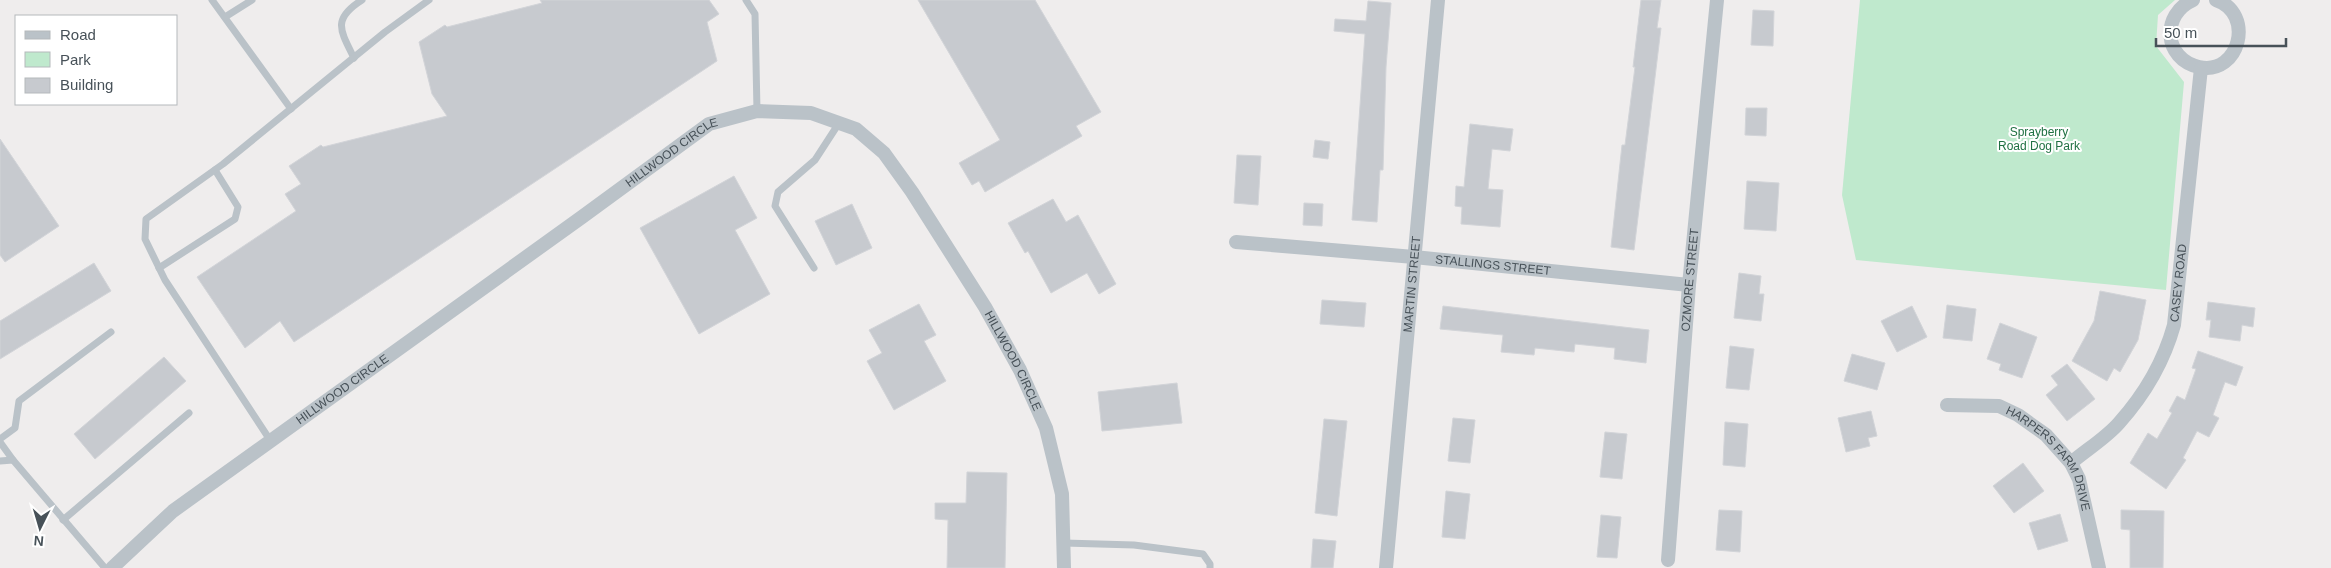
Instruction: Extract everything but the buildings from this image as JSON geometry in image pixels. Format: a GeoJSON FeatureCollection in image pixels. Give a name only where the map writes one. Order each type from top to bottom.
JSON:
{"type":"FeatureCollection","features":[{"type":"Feature","properties":{"kind":"street","name":"MARTIN STREET"},"geometry":{"type":"LineString","coordinates":[[1386,568],[1438,0]]}},
{"type":"Feature","properties":{"kind":"street","name":"OZMORE STREET"},"geometry":{"type":"LineString","coordinates":[[1668,560],[1689,286],[1718,0]]}},
{"type":"Feature","properties":{"kind":"street"},"geometry":{"type":"LineString","coordinates":[[2193,0],[2176,12],[2171,23],[2169,35],[2172,47],[2179,57],[2189,64],[2201,68],[2212,67],[2222,63],[2237,47],[2240,36],[2235,15],[2228,7],[2216,0]]}},
{"type":"Feature","properties":{"kind":"street","name":"CASEY ROAD"},"geometry":{"type":"LineString","coordinates":[[2071,463],[2119,424],[2148,383],[2166,352],[2174,325],[2201,68]]}},
{"type":"Feature","properties":{"kind":"street","name":"HILLWOOD CIRCLE"},"geometry":{"type":"LineString","coordinates":[[112,568],[173,511],[566,229],[708,124],[756,111],[811,112],[856,129],[884,152],[948,248],[1020,370],[1046,428],[1062,494],[1064,568]]}},
{"type":"Feature","properties":{"kind":"street","name":"STALLINGS STREET"},"geometry":{"type":"LineString","coordinates":[[1236,242],[1414,257],[1689,286]]}},
{"type":"Feature","properties":{"kind":"street","name":"HARPERS FARM DRIVE"},"geometry":{"type":"LineString","coordinates":[[1947,405],[1999,406],[2018,415],[2046,435],[2071,463],[2079,479],[2100,568]]}},
{"type":"Feature","properties":{"kind":"lane"},"geometry":{"type":"LineString","coordinates":[[212,0],[291,109]]}},
{"type":"Feature","properties":{"kind":"lane"},"geometry":{"type":"LineString","coordinates":[[225,17],[252,0]]}},
{"type":"Feature","properties":{"kind":"lane"},"geometry":{"type":"LineString","coordinates":[[354,58],[341,32],[341,24],[344,14],[362,0]]}},
{"type":"Feature","properties":{"kind":"lane"},"geometry":{"type":"LineString","coordinates":[[270,440],[159,268],[145,239],[146,219],[215,170],[429,0]]}},
{"type":"Feature","properties":{"kind":"lane"},"geometry":{"type":"LineString","coordinates":[[746,0],[755,14],[756,111]]}},
{"type":"Feature","properties":{"kind":"lane"},"geometry":{"type":"LineString","coordinates":[[814,268],[776,206],[778,192],[815,160],[839,123]]}},
{"type":"Feature","properties":{"kind":"lane"},"geometry":{"type":"LineString","coordinates":[[159,268],[235,218],[238,207],[215,170]]}},
{"type":"Feature","properties":{"kind":"lane"},"geometry":{"type":"LineString","coordinates":[[105,568],[13,460],[0,440],[15,428],[19,402],[111,332]]}},
{"type":"Feature","properties":{"kind":"lane"},"geometry":{"type":"LineString","coordinates":[[63,520],[189,413]]}},
{"type":"Feature","properties":{"kind":"lane"},"geometry":{"type":"LineString","coordinates":[[0,461],[13,460]]}},
{"type":"Feature","properties":{"kind":"lane"},"geometry":{"type":"LineString","coordinates":[[1064,543],[1134,545],[1203,554],[1210,564],[1210,568]]}},
{"type":"Feature","properties":{"kind":"green space","name":"Sprayberry Road Dog Park"},"geometry":{"type":"Polygon","coordinates":[[[1860,0],[2175,0],[2158,15],[2156,46],[2184,82],[2166,290],[1856,260],[1842,195],[1860,0]]]}}]}
